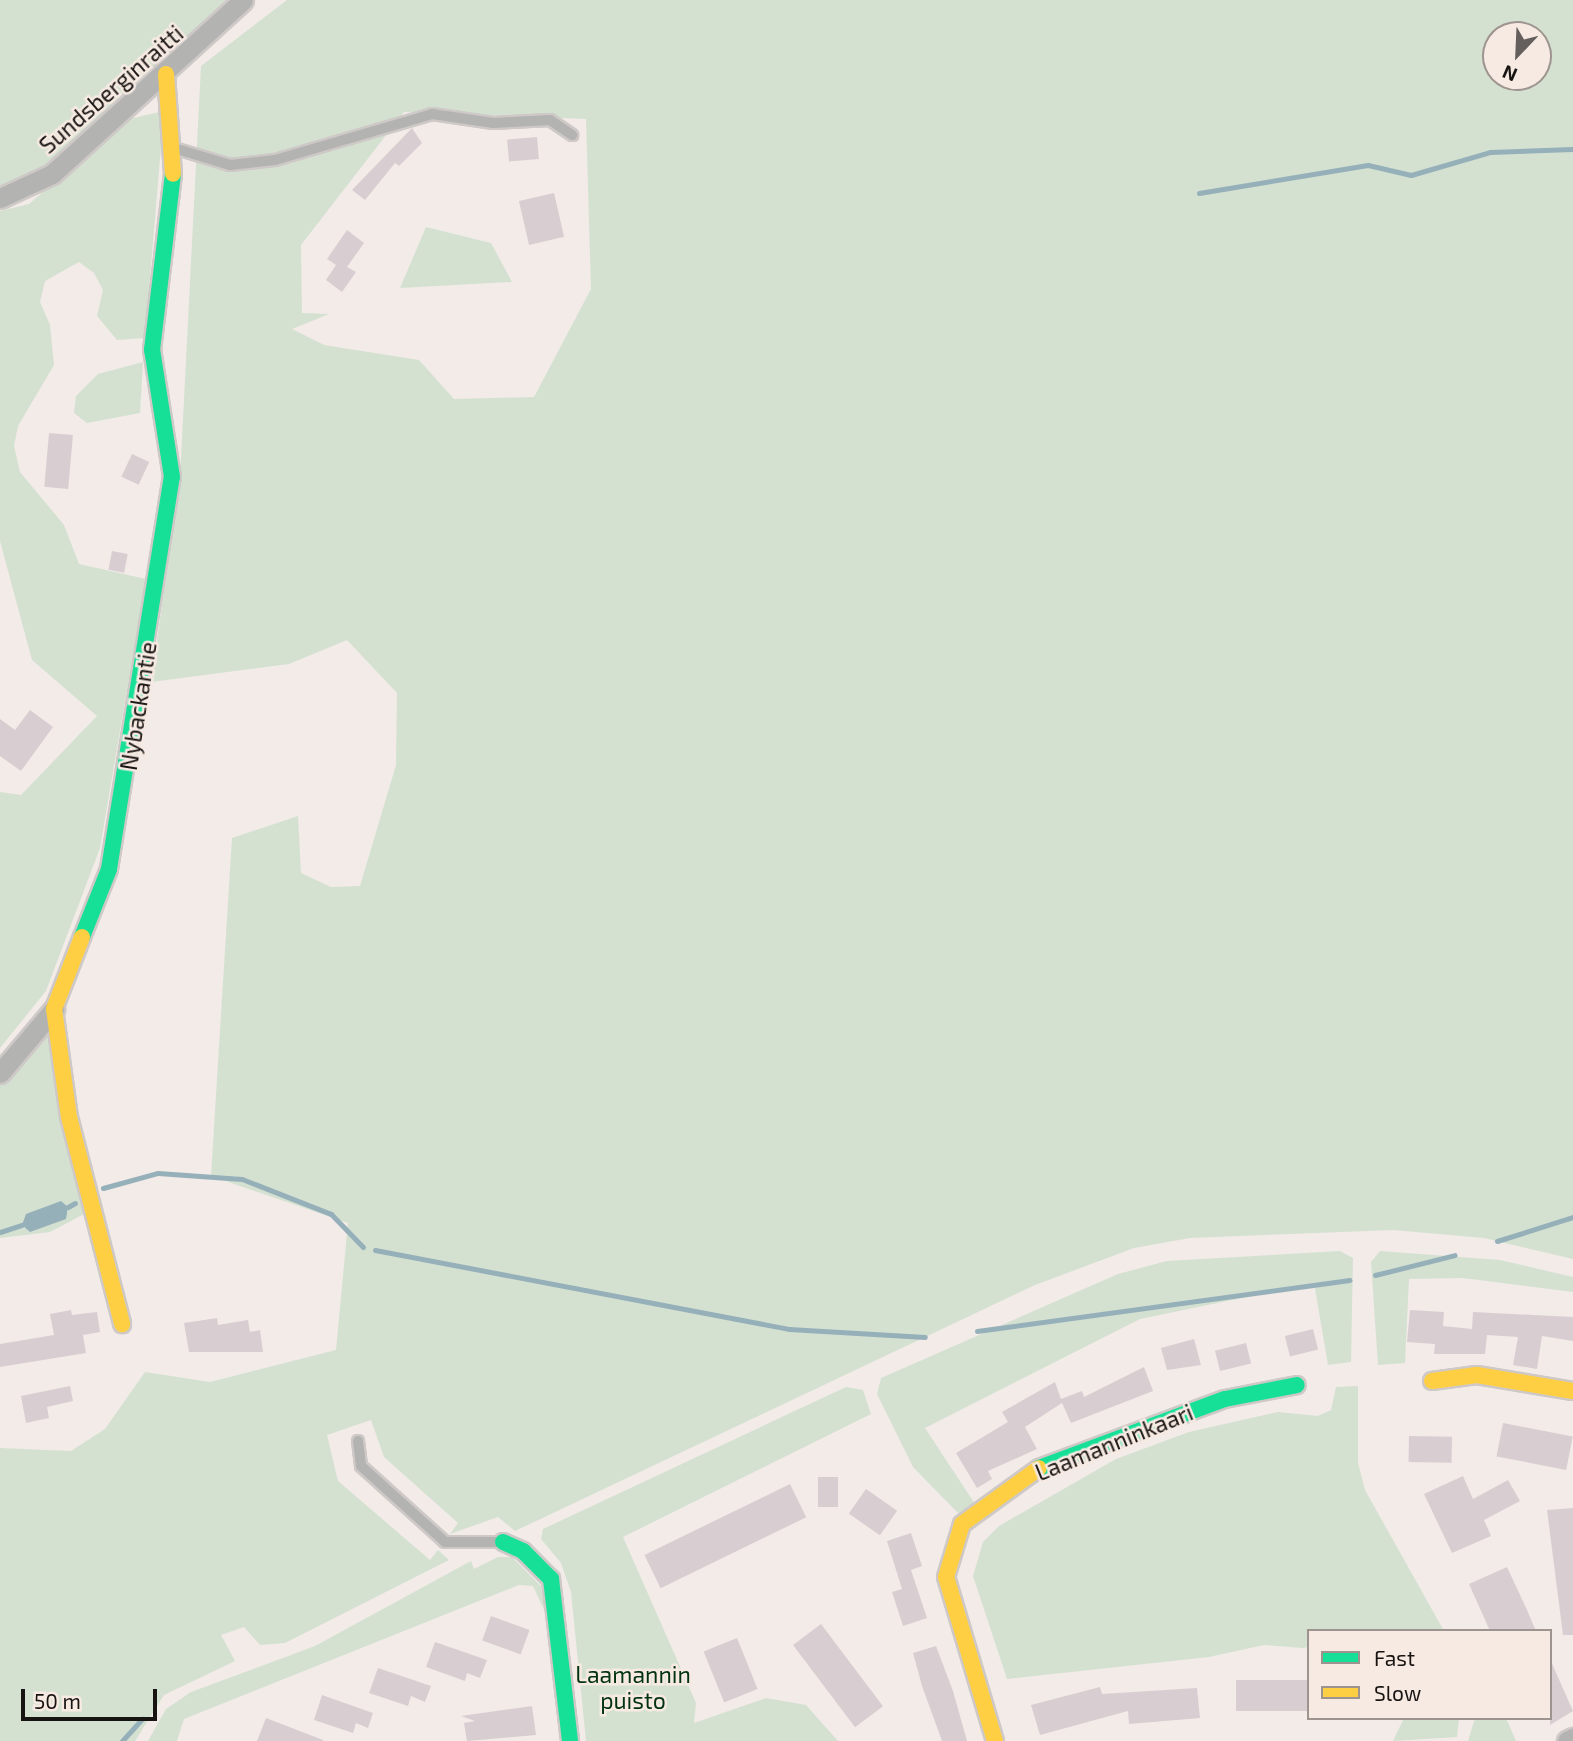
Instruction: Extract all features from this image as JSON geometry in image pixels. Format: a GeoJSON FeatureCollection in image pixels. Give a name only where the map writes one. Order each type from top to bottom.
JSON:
{"type":"FeatureCollection","features":[{"type":"Feature","properties":{"kind":"street","name":"Sundsberginraitti"},"geometry":{"type":"LineString","coordinates":[[0,198],[52,174],[166,74],[243,0]]}},
{"type":"Feature","properties":{"kind":"street","name":"Nybackantie"},"geometry":{"type":"LineString","coordinates":[[122,1324],[69,1117],[54,1009],[109,869],[157,592],[173,446],[152,350],[176,149],[166,74]]}},
{"type":"Feature","properties":{"kind":"street"},"geometry":{"type":"LineString","coordinates":[[0,1073],[54,1009]]}},
{"type":"Feature","properties":{"kind":"street"},"geometry":{"type":"LineString","coordinates":[[1432,1381],[1477,1375],[1573,1391]]}},
{"type":"Feature","properties":{"kind":"street","name":"Laamanninkaari"},"geometry":{"type":"LineString","coordinates":[[995,1741],[946,1577],[962,1524],[1040,1467],[1225,1399],[1297,1385]]}},
{"type":"Feature","properties":{"kind":"street"},"geometry":{"type":"LineString","coordinates":[[503,1542],[523,1551],[551,1579],[570,1741]]}},
{"type":"Feature","properties":{"kind":"street"},"geometry":{"type":"LineString","coordinates":[[1566,1741],[1573,1738]]}},
{"type":"Feature","properties":{"kind":"lane"},"geometry":{"type":"LineString","coordinates":[[176,149],[230,165],[275,160],[432,114],[493,123],[550,120],[572,135]]}},
{"type":"Feature","properties":{"kind":"lane"},"geometry":{"type":"LineString","coordinates":[[358,1441],[361,1466],[445,1542],[503,1542]]}},
{"type":"Feature","properties":{"kind":"green space"},"geometry":{"type":"Polygon","coordinates":[[[0,0],[234,0],[32,179],[0,193],[0,0]]]}},
{"type":"Feature","properties":{"kind":"green space"},"geometry":{"type":"Polygon","coordinates":[[[287,0],[1573,0],[1573,1259],[1484,1238],[1393,1230],[1190,1238],[1134,1248],[1035,1285],[515,1531],[498,1517],[450,1534],[458,1523],[384,1457],[371,1420],[327,1435],[338,1481],[430,1560],[438,1550],[449,1560],[285,1643],[260,1645],[244,1627],[221,1635],[235,1661],[164,1695],[135,1741],[0,1741],[0,1448],[71,1451],[105,1429],[145,1372],[210,1382],[336,1350],[348,1223],[211,1176],[232,838],[298,816],[301,873],[331,887],[360,886],[396,765],[397,693],[347,640],[289,664],[151,682],[180,478],[201,66],[287,0]],[[404,112],[301,245],[302,313],[329,314],[292,329],[324,345],[419,360],[454,399],[534,397],[591,289],[586,119],[404,112]]]}},
{"type":"Feature","properties":{"kind":"green space"},"geometry":{"type":"Polygon","coordinates":[[[164,111],[145,338],[117,340],[97,316],[103,290],[94,273],[79,262],[45,281],[40,302],[50,325],[54,365],[18,426],[14,446],[20,472],[64,525],[79,564],[146,579],[100,848],[46,991],[0,1048],[0,792],[21,795],[97,716],[32,660],[0,541],[0,211],[29,204],[129,119],[164,111]]]}},
{"type":"Feature","properties":{"kind":"green space"},"geometry":{"type":"Polygon","coordinates":[[[426,227],[491,243],[512,282],[400,288],[426,227]]]}},
{"type":"Feature","properties":{"kind":"green space"},"geometry":{"type":"Polygon","coordinates":[[[143,362],[140,413],[87,423],[74,413],[76,396],[98,374],[143,362]]]}},
{"type":"Feature","properties":{"kind":"green space"},"geometry":{"type":"Polygon","coordinates":[[[43,1035],[49,1036],[86,1213],[50,1232],[0,1238],[0,1081],[43,1035]]]}},
{"type":"Feature","properties":{"kind":"green space"},"geometry":{"type":"Polygon","coordinates":[[[1340,1251],[1353,1258],[1351,1362],[1328,1365],[1314,1283],[1140,1319],[925,1428],[975,1504],[958,1513],[913,1467],[877,1394],[881,1378],[1118,1274],[1167,1261],[1340,1251]]]}},
{"type":"Feature","properties":{"kind":"green space"},"geometry":{"type":"Polygon","coordinates":[[[1380,1251],[1500,1260],[1573,1277],[1573,1292],[1463,1278],[1409,1279],[1405,1363],[1378,1365],[1371,1262],[1380,1251]]]}},
{"type":"Feature","properties":{"kind":"green space"},"geometry":{"type":"Polygon","coordinates":[[[1358,1386],[1358,1463],[1365,1490],[1443,1629],[1307,1629],[1307,1647],[1303,1648],[1264,1645],[1209,1657],[1007,1679],[973,1576],[983,1542],[999,1526],[1116,1459],[1189,1432],[1278,1412],[1318,1416],[1331,1410],[1336,1387],[1358,1386]]]}},
{"type":"Feature","properties":{"kind":"green space","name":"Laamannin puisto"},"geometry":{"type":"Polygon","coordinates":[[[846,1387],[863,1390],[871,1414],[623,1537],[696,1703],[694,1723],[766,1698],[806,1705],[838,1741],[586,1741],[571,1592],[561,1563],[541,1539],[543,1529],[846,1387]]]}},
{"type":"Feature","properties":{"kind":"green space"},"geometry":{"type":"Polygon","coordinates":[[[498,1557],[512,1557],[542,1587],[546,1614],[533,1586],[519,1585],[184,1719],[177,1741],[148,1741],[166,1709],[191,1692],[315,1646],[471,1561],[474,1569],[498,1557]]]}},
{"type":"Feature","properties":{"kind":"green space"},"geometry":{"type":"Polygon","coordinates":[[[1403,1720],[1459,1720],[1457,1737],[1393,1741],[1403,1720]]]}},
{"type":"Feature","properties":{"kind":"green space"},"geometry":{"type":"Polygon","coordinates":[[[1474,1720],[1507,1720],[1516,1741],[1468,1741],[1474,1720]]]}},
{"type":"Feature","properties":{"kind":"water"},"geometry":{"type":"Polygon","coordinates":[[[61,1201],[68,1207],[66,1219],[30,1232],[22,1225],[26,1214],[61,1201]]]}},
{"type":"Feature","properties":{"kind":"building"},"geometry":{"type":"Polygon","coordinates":[[[412,128],[422,143],[399,166],[395,163],[365,200],[352,190],[412,128]]]}},
{"type":"Feature","properties":{"kind":"building"},"geometry":{"type":"Polygon","coordinates":[[[537,137],[539,159],[509,162],[507,140],[537,137]]]}},
{"type":"Feature","properties":{"kind":"building"},"geometry":{"type":"Polygon","coordinates":[[[554,193],[564,237],[529,245],[519,201],[554,193]]]}},
{"type":"Feature","properties":{"kind":"building"},"geometry":{"type":"Polygon","coordinates":[[[347,230],[364,243],[347,267],[356,272],[342,292],[326,280],[336,265],[327,259],[347,230]]]}},
{"type":"Feature","properties":{"kind":"building"},"geometry":{"type":"Polygon","coordinates":[[[49,433],[73,435],[68,489],[44,487],[49,433]]]}},
{"type":"Feature","properties":{"kind":"building"},"geometry":{"type":"Polygon","coordinates":[[[132,454],[149,462],[139,485],[121,477],[132,454]]]}},
{"type":"Feature","properties":{"kind":"building"},"geometry":{"type":"Polygon","coordinates":[[[112,551],[128,554],[124,573],[108,570],[112,551]]]}},
{"type":"Feature","properties":{"kind":"building"},"geometry":{"type":"Polygon","coordinates":[[[30,710],[53,727],[21,771],[0,756],[0,719],[15,730],[30,710]]]}},
{"type":"Feature","properties":{"kind":"building"},"geometry":{"type":"Polygon","coordinates":[[[71,1310],[72,1315],[97,1312],[100,1332],[83,1335],[86,1353],[0,1367],[0,1344],[54,1335],[50,1314],[71,1310]]]}},
{"type":"Feature","properties":{"kind":"building"},"geometry":{"type":"Polygon","coordinates":[[[1410,1310],[1444,1312],[1443,1326],[1472,1329],[1473,1312],[1573,1317],[1573,1341],[1542,1336],[1537,1369],[1513,1365],[1518,1337],[1487,1335],[1485,1354],[1434,1354],[1435,1344],[1407,1342],[1410,1310]]]}},
{"type":"Feature","properties":{"kind":"building"},"geometry":{"type":"Polygon","coordinates":[[[217,1318],[218,1325],[248,1320],[250,1332],[260,1330],[263,1352],[189,1352],[184,1323],[217,1318]]]}},
{"type":"Feature","properties":{"kind":"building"},"geometry":{"type":"Polygon","coordinates":[[[1313,1329],[1318,1349],[1290,1356],[1285,1336],[1313,1329]]]}},
{"type":"Feature","properties":{"kind":"building"},"geometry":{"type":"Polygon","coordinates":[[[1194,1339],[1201,1365],[1167,1370],[1161,1348],[1194,1339]]]}},
{"type":"Feature","properties":{"kind":"building"},"geometry":{"type":"Polygon","coordinates":[[[1246,1343],[1251,1363],[1220,1371],[1215,1351],[1246,1343]]]}},
{"type":"Feature","properties":{"kind":"building"},"geometry":{"type":"Polygon","coordinates":[[[1144,1367],[1153,1391],[1071,1423],[1062,1403],[1025,1427],[1037,1449],[988,1471],[992,1479],[977,1488],[956,1453],[1008,1422],[1002,1412],[1055,1382],[1061,1399],[1082,1391],[1084,1397],[1144,1367]]]}},
{"type":"Feature","properties":{"kind":"building"},"geometry":{"type":"Polygon","coordinates":[[[70,1386],[73,1401],[47,1407],[49,1418],[26,1423],[21,1396],[70,1386]]]}},
{"type":"Feature","properties":{"kind":"building"},"geometry":{"type":"Polygon","coordinates":[[[1503,1423],[1573,1437],[1566,1470],[1497,1456],[1503,1423]]]}},
{"type":"Feature","properties":{"kind":"building"},"geometry":{"type":"Polygon","coordinates":[[[1409,1436],[1452,1437],[1452,1463],[1409,1462],[1409,1436]]]}},
{"type":"Feature","properties":{"kind":"building"},"geometry":{"type":"Polygon","coordinates":[[[1463,1476],[1473,1499],[1508,1480],[1520,1501],[1484,1520],[1491,1536],[1452,1553],[1424,1494],[1463,1476]]]}},
{"type":"Feature","properties":{"kind":"building"},"geometry":{"type":"Polygon","coordinates":[[[818,1477],[838,1477],[838,1507],[818,1507],[818,1477]]]}},
{"type":"Feature","properties":{"kind":"building"},"geometry":{"type":"Polygon","coordinates":[[[790,1484],[806,1517],[661,1588],[644,1555],[790,1484]]]}},
{"type":"Feature","properties":{"kind":"building"},"geometry":{"type":"Polygon","coordinates":[[[866,1489],[897,1511],[880,1535],[849,1514],[866,1489]]]}},
{"type":"Feature","properties":{"kind":"building"},"geometry":{"type":"Polygon","coordinates":[[[1573,1508],[1573,1635],[1563,1635],[1547,1510],[1573,1508]]]}},
{"type":"Feature","properties":{"kind":"building"},"geometry":{"type":"Polygon","coordinates":[[[911,1533],[922,1566],[911,1570],[927,1618],[903,1626],[892,1592],[902,1589],[887,1541],[911,1533]]]}},
{"type":"Feature","properties":{"kind":"building"},"geometry":{"type":"Polygon","coordinates":[[[1507,1567],[1535,1629],[1489,1629],[1469,1584],[1507,1567]]]}},
{"type":"Feature","properties":{"kind":"building"},"geometry":{"type":"Polygon","coordinates":[[[491,1616],[530,1630],[521,1654],[482,1640],[491,1616]]]}},
{"type":"Feature","properties":{"kind":"building"},"geometry":{"type":"Polygon","coordinates":[[[821,1624],[883,1706],[855,1727],[793,1645],[821,1624]]]}},
{"type":"Feature","properties":{"kind":"building"},"geometry":{"type":"Polygon","coordinates":[[[737,1638],[758,1689],[724,1702],[704,1651],[737,1638]]]}},
{"type":"Feature","properties":{"kind":"building"},"geometry":{"type":"Polygon","coordinates":[[[435,1642],[487,1660],[480,1678],[467,1673],[465,1681],[426,1667],[435,1642]]]}},
{"type":"Feature","properties":{"kind":"building"},"geometry":{"type":"Polygon","coordinates":[[[936,1646],[953,1691],[967,1741],[942,1741],[922,1686],[913,1653],[936,1646]]]}},
{"type":"Feature","properties":{"kind":"building"},"geometry":{"type":"Polygon","coordinates":[[[1552,1664],[1573,1711],[1550,1725],[1552,1720],[1552,1664]]]}},
{"type":"Feature","properties":{"kind":"building"},"geometry":{"type":"Polygon","coordinates":[[[378,1668],[431,1686],[425,1702],[411,1696],[408,1706],[369,1693],[378,1668]]]}},
{"type":"Feature","properties":{"kind":"building"},"geometry":{"type":"Polygon","coordinates":[[[1236,1680],[1307,1680],[1307,1711],[1236,1711],[1236,1680]]]}},
{"type":"Feature","properties":{"kind":"building"},"geometry":{"type":"Polygon","coordinates":[[[1100,1687],[1102,1694],[1197,1688],[1200,1718],[1129,1724],[1128,1711],[1040,1735],[1031,1705],[1100,1687]]]}},
{"type":"Feature","properties":{"kind":"building"},"geometry":{"type":"Polygon","coordinates":[[[322,1695],[373,1713],[368,1728],[356,1723],[353,1733],[314,1720],[322,1695]]]}},
{"type":"Feature","properties":{"kind":"building"},"geometry":{"type":"Polygon","coordinates":[[[532,1706],[536,1735],[467,1741],[464,1723],[475,1721],[461,1716],[532,1706]]]}},
{"type":"Feature","properties":{"kind":"building"},"geometry":{"type":"Polygon","coordinates":[[[266,1718],[323,1740],[323,1741],[257,1741],[266,1718]]]}},
{"type":"Feature","properties":{"kind":"waterway"},"geometry":{"type":"LineString","coordinates":[[1199,193],[1368,165],[1411,175],[1490,152],[1573,149]]}},
{"type":"Feature","properties":{"kind":"waterway"},"geometry":{"type":"LineString","coordinates":[[103,1188],[158,1173],[242,1179],[331,1214],[363,1247]]}},
{"type":"Feature","properties":{"kind":"waterway"},"geometry":{"type":"LineString","coordinates":[[68,1207],[75,1203]]}},
{"type":"Feature","properties":{"kind":"waterway"},"geometry":{"type":"LineString","coordinates":[[1497,1241],[1573,1217]]}},
{"type":"Feature","properties":{"kind":"waterway"},"geometry":{"type":"LineString","coordinates":[[0,1232],[22,1225]]}},
{"type":"Feature","properties":{"kind":"waterway"},"geometry":{"type":"LineString","coordinates":[[375,1250],[789,1329],[925,1337]]}},
{"type":"Feature","properties":{"kind":"waterway"},"geometry":{"type":"LineString","coordinates":[[1375,1275],[1455,1255]]}},
{"type":"Feature","properties":{"kind":"waterway"},"geometry":{"type":"LineString","coordinates":[[977,1331],[1350,1280]]}},
{"type":"Feature","properties":{"kind":"waterway"},"geometry":{"type":"LineString","coordinates":[[122,1741],[142,1719]]}},
{"type":"Feature","properties":{"kind":"traffic: fast"},"geometry":{"type":"LineString","coordinates":[[82,937],[109,869],[172,477],[152,350],[173,174]]}},
{"type":"Feature","properties":{"kind":"traffic: fast"},"geometry":{"type":"LineString","coordinates":[[1039,1468],[1225,1399],[1297,1385]]}},
{"type":"Feature","properties":{"kind":"traffic: fast"},"geometry":{"type":"LineString","coordinates":[[503,1542],[523,1551],[551,1579],[570,1741]]}},
{"type":"Feature","properties":{"kind":"traffic: slow"},"geometry":{"type":"LineString","coordinates":[[166,74],[173,174]]}},
{"type":"Feature","properties":{"kind":"traffic: slow"},"geometry":{"type":"LineString","coordinates":[[82,937],[54,1009],[69,1117],[122,1324]]}},
{"type":"Feature","properties":{"kind":"traffic: slow"},"geometry":{"type":"LineString","coordinates":[[1432,1381],[1477,1375],[1573,1391]]}},
{"type":"Feature","properties":{"kind":"traffic: slow"},"geometry":{"type":"LineString","coordinates":[[995,1741],[946,1577],[962,1524],[1039,1468]]}}]}
